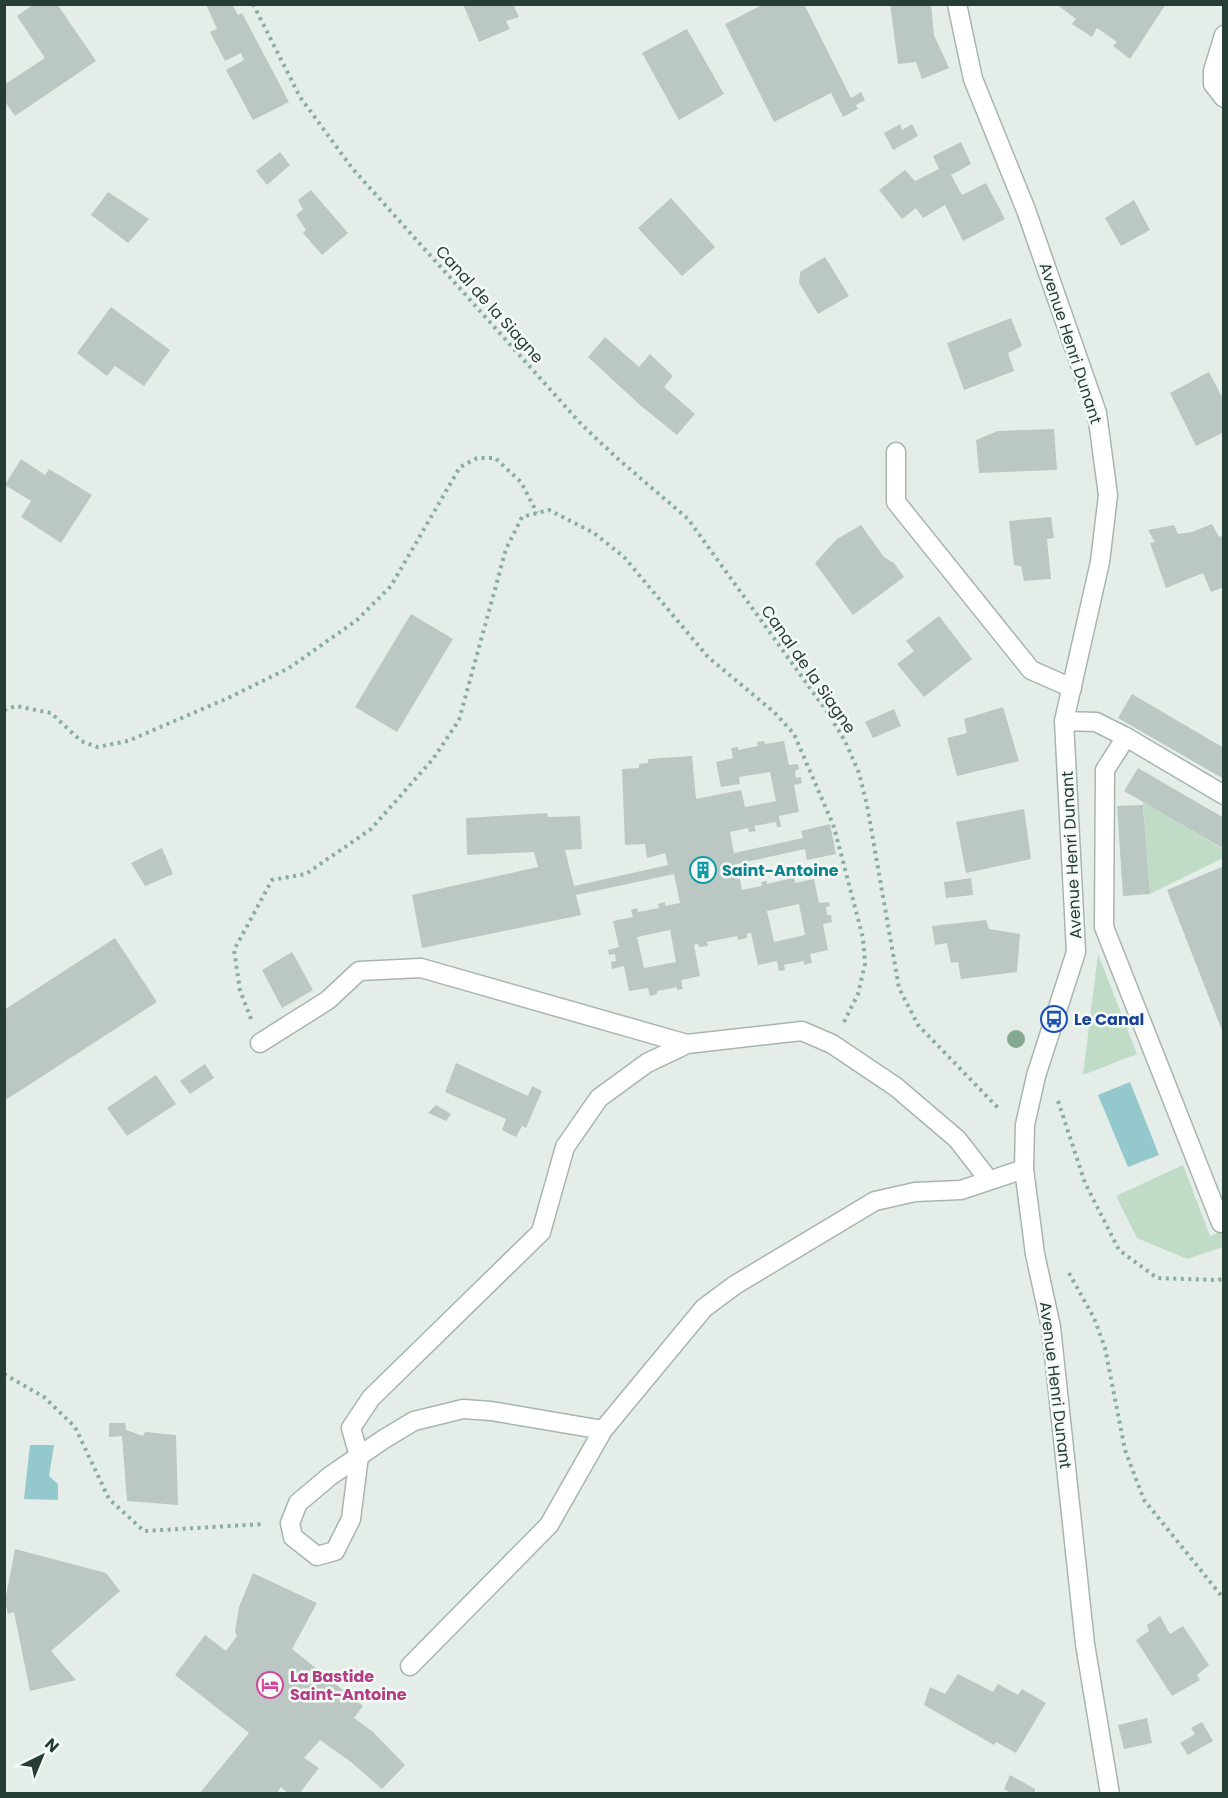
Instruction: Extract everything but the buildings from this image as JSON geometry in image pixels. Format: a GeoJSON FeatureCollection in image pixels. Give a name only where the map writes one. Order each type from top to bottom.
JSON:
{"type":"FeatureCollection","features":[{"type":"Feature","properties":{"kind":"street","name":"Avenue Henri Dunant"},"geometry":{"type":"LineString","coordinates":[[957,4],[973,79],[1026,210],[1097,413],[1108,495],[1100,562],[1064,721],[1076,952],[1041,1061],[1024,1125],[1024,1169],[1035,1254],[1051,1327],[1085,1644],[1110,1794]]}},
{"type":"Feature","properties":{"kind":"street"},"geometry":{"type":"LineString","coordinates":[[1224,35],[1213,71],[1213,84],[1224,98]]}},
{"type":"Feature","properties":{"kind":"street"},"geometry":{"type":"LineString","coordinates":[[896,452],[896,502],[1031,670],[1072,688]]}},
{"type":"Feature","properties":{"kind":"street"},"geometry":{"type":"LineString","coordinates":[[1064,721],[1096,722],[1224,795]]}},
{"type":"Feature","properties":{"kind":"street"},"geometry":{"type":"LineString","coordinates":[[1125,737],[1105,770],[1104,927],[1221,1223]]}},
{"type":"Feature","properties":{"kind":"street"},"geometry":{"type":"LineString","coordinates":[[260,1042],[328,1000],[359,971],[421,968],[687,1044]]}},
{"type":"Feature","properties":{"kind":"street"},"geometry":{"type":"LineString","coordinates":[[603,1430],[490,1411],[464,1410],[414,1421],[358,1456],[298,1503],[290,1523],[293,1537],[317,1556],[335,1551],[351,1519],[358,1456],[351,1428],[370,1398],[541,1232],[565,1147],[599,1098],[647,1063],[687,1044],[802,1031],[832,1044],[896,1087],[957,1139],[989,1180]]}},
{"type":"Feature","properties":{"kind":"street"},"geometry":{"type":"LineString","coordinates":[[410,1666],[549,1525],[603,1430],[704,1308],[735,1285],[875,1201],[915,1192],[961,1190],[1024,1169]]}},
{"type":"Feature","properties":{"kind":"path","name":"Canal de la Siagne"},"geometry":{"type":"LineString","coordinates":[[253,4],[300,97],[352,168],[582,425],[688,519],[828,713],[845,741],[859,773],[867,805],[899,988],[908,1010],[918,1025],[1001,1110],[1024,1125]]}},
{"type":"Feature","properties":{"kind":"path"},"geometry":{"type":"LineString","coordinates":[[4,710],[16,706],[51,713],[81,741],[97,747],[128,741],[228,698],[289,668],[357,620],[391,586],[460,467],[477,458],[495,458],[521,482],[537,513]]}},
{"type":"Feature","properties":{"kind":"path"},"geometry":{"type":"LineString","coordinates":[[260,1042],[240,990],[234,950],[272,880],[306,874],[371,829],[433,759],[459,720],[506,549],[522,517],[549,510],[594,533],[624,557],[708,657],[774,712],[794,734],[834,827],[863,938],[865,964],[858,994],[832,1044]]}},
{"type":"Feature","properties":{"kind":"path"},"geometry":{"type":"LineString","coordinates":[[1041,1061],[1063,1112],[1085,1183],[1119,1251],[1157,1278],[1224,1279]]}},
{"type":"Feature","properties":{"kind":"path"},"geometry":{"type":"LineString","coordinates":[[1067,1263],[1069,1275],[1094,1318],[1105,1348],[1125,1450],[1144,1500],[1224,1599]]}},
{"type":"Feature","properties":{"kind":"path"},"geometry":{"type":"LineString","coordinates":[[4,1374],[44,1397],[75,1427],[109,1499],[144,1530],[290,1523]]}},
{"type":"Feature","properties":{"kind":"green space"},"geometry":{"type":"Polygon","coordinates":[[[1143,802],[1223,849],[1223,858],[1150,894],[1143,802]]]}},
{"type":"Feature","properties":{"kind":"green space"},"geometry":{"type":"Polygon","coordinates":[[[1098,954],[1137,1054],[1083,1075],[1098,954]]]}},
{"type":"Feature","properties":{"kind":"green space"},"geometry":{"type":"Polygon","coordinates":[[[1183,1165],[1210,1236],[1223,1231],[1223,1247],[1187,1259],[1137,1238],[1116,1196],[1183,1165]]]}},
{"type":"Feature","properties":{"kind":"water"},"geometry":{"type":"Polygon","coordinates":[[[1130,1082],[1159,1155],[1128,1167],[1098,1095],[1130,1082]]]}},
{"type":"Feature","properties":{"kind":"water"},"geometry":{"type":"Polygon","coordinates":[[[30,1445],[54,1445],[49,1476],[58,1484],[58,1500],[24,1499],[30,1445]]]}},
{"type":"Feature","properties":{"kind":"place","name":"Saint-Antoine"},"geometry":{"type":"Point","coordinates":[703,870]}},
{"type":"Feature","properties":{"kind":"place","name":"Le Canal"},"geometry":{"type":"Point","coordinates":[1054,1019]}},
{"type":"Feature","properties":{"kind":"place","name":"La Bastide Saint-Antoine"},"geometry":{"type":"Point","coordinates":[270,1685]}}]}
